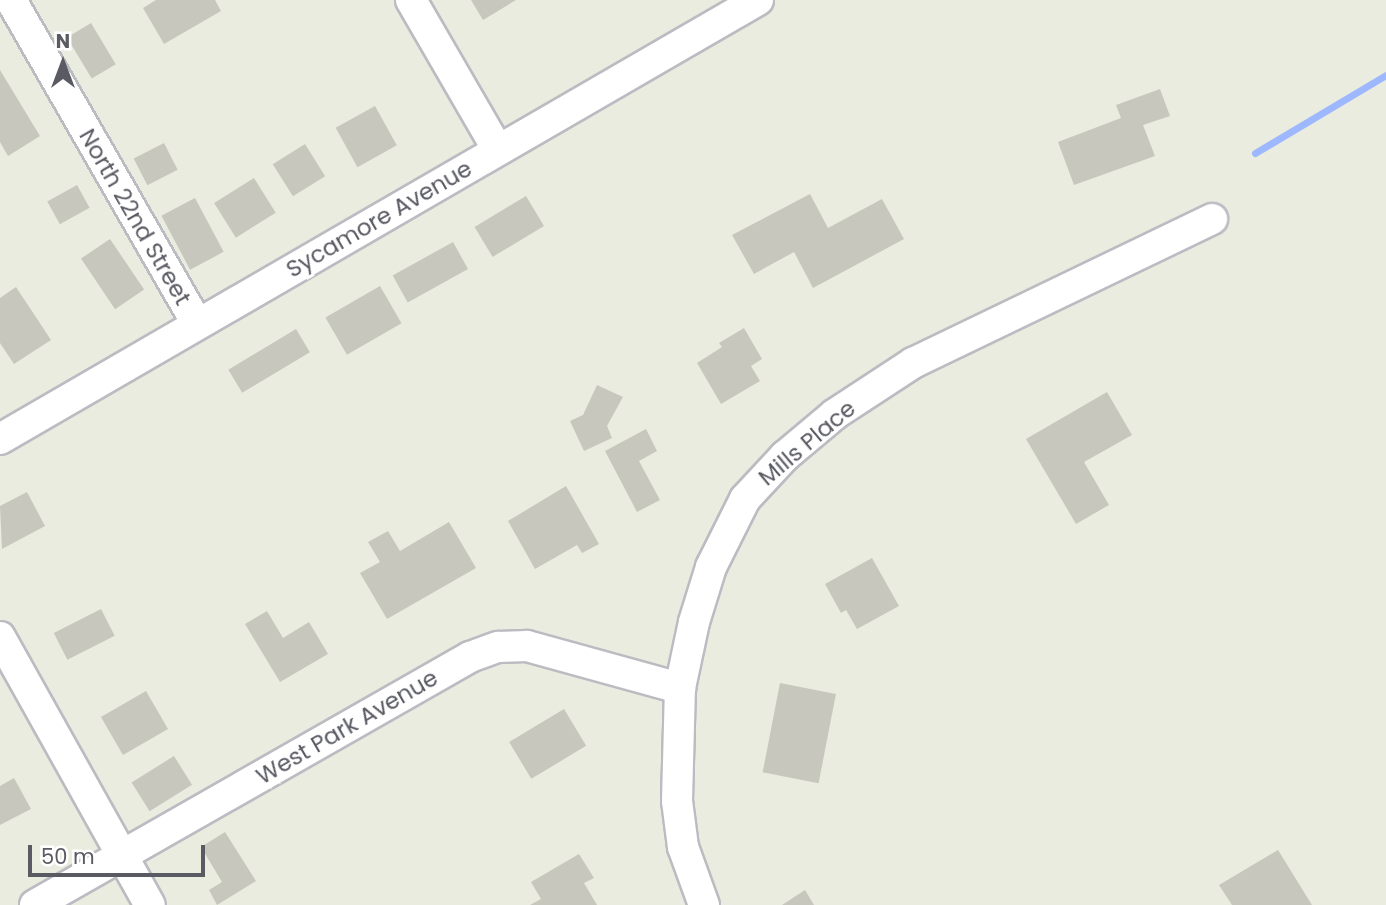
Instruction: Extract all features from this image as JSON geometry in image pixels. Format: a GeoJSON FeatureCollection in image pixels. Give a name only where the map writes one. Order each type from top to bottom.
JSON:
{"type":"FeatureCollection","features":[{"type":"Feature","properties":{"kind":"street"},"geometry":{"type":"LineString","coordinates":[[411,0],[498,150]]}},
{"type":"Feature","properties":{"kind":"street","name":"Sycamore Avenue"},"geometry":{"type":"LineString","coordinates":[[0,439],[758,0]]}},
{"type":"Feature","properties":{"kind":"street","name":"North 22nd Street"},"geometry":{"type":"LineString","coordinates":[[15,7],[197,324]]}},
{"type":"Feature","properties":{"kind":"street","name":"Mills Place"},"geometry":{"type":"LineString","coordinates":[[704,905],[683,847],[677,801],[680,688],[694,622],[711,567],[745,499],[785,456],[835,414],[913,363],[1212,219]]}},
{"type":"Feature","properties":{"kind":"street"},"geometry":{"type":"LineString","coordinates":[[0,637],[150,905]]}},
{"type":"Feature","properties":{"kind":"street","name":"West Park Avenue"},"geometry":{"type":"LineString","coordinates":[[35,905],[470,657],[498,648],[527,646],[680,688]]}},
{"type":"Feature","properties":{"kind":"building"},"geometry":{"type":"Polygon","coordinates":[[[156,0],[215,0],[221,11],[164,44],[143,8],[156,0]]]}},
{"type":"Feature","properties":{"kind":"building"},"geometry":{"type":"Polygon","coordinates":[[[471,0],[516,0],[483,20],[471,0]]]}},
{"type":"Feature","properties":{"kind":"building"},"geometry":{"type":"Polygon","coordinates":[[[91,23],[116,64],[92,79],[67,37],[91,23]]]}},
{"type":"Feature","properties":{"kind":"building"},"geometry":{"type":"Polygon","coordinates":[[[0,70],[40,136],[8,156],[0,142],[0,70]]]}},
{"type":"Feature","properties":{"kind":"building"},"geometry":{"type":"Polygon","coordinates":[[[1160,89],[1170,116],[1143,125],[1155,156],[1074,185],[1058,142],[1121,118],[1116,105],[1160,89]]]}},
{"type":"Feature","properties":{"kind":"building"},"geometry":{"type":"Polygon","coordinates":[[[375,106],[397,145],[357,167],[336,128],[375,106]]]}},
{"type":"Feature","properties":{"kind":"building"},"geometry":{"type":"Polygon","coordinates":[[[164,143],[178,170],[147,185],[134,158],[164,143]]]}},
{"type":"Feature","properties":{"kind":"building"},"geometry":{"type":"Polygon","coordinates":[[[305,144],[325,176],[293,196],[273,164],[305,144]]]}},
{"type":"Feature","properties":{"kind":"building"},"geometry":{"type":"Polygon","coordinates":[[[254,178],[276,213],[236,238],[214,203],[254,178]]]}},
{"type":"Feature","properties":{"kind":"building"},"geometry":{"type":"Polygon","coordinates":[[[77,185],[90,208],[60,224],[47,201],[77,185]]]}},
{"type":"Feature","properties":{"kind":"building"},"geometry":{"type":"Polygon","coordinates":[[[810,194],[828,228],[882,199],[904,239],[813,288],[794,252],[754,274],[732,235],[810,194]]]}},
{"type":"Feature","properties":{"kind":"building"},"geometry":{"type":"Polygon","coordinates":[[[526,196],[544,226],[493,257],[475,227],[526,196]]]}},
{"type":"Feature","properties":{"kind":"building"},"geometry":{"type":"Polygon","coordinates":[[[195,198],[224,252],[190,270],[161,216],[195,198]]]}},
{"type":"Feature","properties":{"kind":"building"},"geometry":{"type":"Polygon","coordinates":[[[110,239],[144,290],[115,309],[81,259],[110,239]]]}},
{"type":"Feature","properties":{"kind":"building"},"geometry":{"type":"Polygon","coordinates":[[[453,242],[468,269],[408,303],[393,275],[453,242]]]}},
{"type":"Feature","properties":{"kind":"building"},"geometry":{"type":"Polygon","coordinates":[[[380,286],[402,323],[347,355],[325,318],[380,286]]]}},
{"type":"Feature","properties":{"kind":"building"},"geometry":{"type":"Polygon","coordinates":[[[16,287],[51,340],[14,364],[0,343],[0,298],[16,287]]]}},
{"type":"Feature","properties":{"kind":"building"},"geometry":{"type":"Polygon","coordinates":[[[744,328],[762,359],[751,366],[760,381],[721,404],[697,363],[722,347],[719,343],[744,328]]]}},
{"type":"Feature","properties":{"kind":"building"},"geometry":{"type":"Polygon","coordinates":[[[296,329],[310,352],[242,393],[228,370],[296,329]]]}},
{"type":"Feature","properties":{"kind":"building"},"geometry":{"type":"Polygon","coordinates":[[[597,385],[623,397],[607,426],[612,438],[584,451],[570,421],[583,415],[597,385]]]}},
{"type":"Feature","properties":{"kind":"building"},"geometry":{"type":"Polygon","coordinates":[[[1107,392],[1132,435],[1084,462],[1109,505],[1076,524],[1026,439],[1107,392]]]}},
{"type":"Feature","properties":{"kind":"building"},"geometry":{"type":"Polygon","coordinates":[[[646,429],[657,451],[639,461],[660,500],[637,512],[605,451],[646,429]]]}},
{"type":"Feature","properties":{"kind":"building"},"geometry":{"type":"Polygon","coordinates":[[[566,486],[599,544],[582,553],[577,545],[535,569],[508,521],[566,486]]]}},
{"type":"Feature","properties":{"kind":"building"},"geometry":{"type":"Polygon","coordinates":[[[27,492],[45,526],[2,549],[0,506],[27,492]]]}},
{"type":"Feature","properties":{"kind":"building"},"geometry":{"type":"Polygon","coordinates":[[[449,522],[476,568],[387,619],[360,573],[380,562],[368,542],[388,531],[400,551],[449,522]]]}},
{"type":"Feature","properties":{"kind":"building"},"geometry":{"type":"Polygon","coordinates":[[[872,558],[899,606],[857,629],[846,610],[841,613],[825,584],[872,558]]]}},
{"type":"Feature","properties":{"kind":"building"},"geometry":{"type":"Polygon","coordinates":[[[101,609],[115,636],[67,660],[54,633],[101,609]]]}},
{"type":"Feature","properties":{"kind":"building"},"geometry":{"type":"Polygon","coordinates":[[[267,611],[283,638],[309,622],[328,654],[280,682],[245,624],[267,611]]]}},
{"type":"Feature","properties":{"kind":"building"},"geometry":{"type":"Polygon","coordinates":[[[780,683],[836,694],[819,783],[763,772],[780,683]]]}},
{"type":"Feature","properties":{"kind":"building"},"geometry":{"type":"Polygon","coordinates":[[[146,691],[168,729],[123,755],[101,717],[146,691]]]}},
{"type":"Feature","properties":{"kind":"building"},"geometry":{"type":"Polygon","coordinates":[[[564,709],[586,746],[531,779],[509,742],[564,709]]]}},
{"type":"Feature","properties":{"kind":"building"},"geometry":{"type":"Polygon","coordinates":[[[174,756],[192,785],[150,811],[132,782],[174,756]]]}},
{"type":"Feature","properties":{"kind":"building"},"geometry":{"type":"Polygon","coordinates":[[[14,778],[31,809],[0,825],[0,786],[14,778]]]}},
{"type":"Feature","properties":{"kind":"building"},"geometry":{"type":"Polygon","coordinates":[[[225,832],[256,881],[217,905],[209,890],[222,882],[201,847],[225,832]]]}},
{"type":"Feature","properties":{"kind":"building"},"geometry":{"type":"Polygon","coordinates":[[[1278,850],[1312,905],[1232,905],[1219,885],[1278,850]]]}},
{"type":"Feature","properties":{"kind":"building"},"geometry":{"type":"Polygon","coordinates":[[[579,854],[594,878],[584,883],[597,905],[530,905],[541,899],[531,882],[579,854]]]}},
{"type":"Feature","properties":{"kind":"building"},"geometry":{"type":"Polygon","coordinates":[[[805,890],[814,905],[782,905],[805,890]]]}},
{"type":"Feature","properties":{"kind":"waterway"},"geometry":{"type":"LineString","coordinates":[[1255,153],[1386,75]]}}]}
